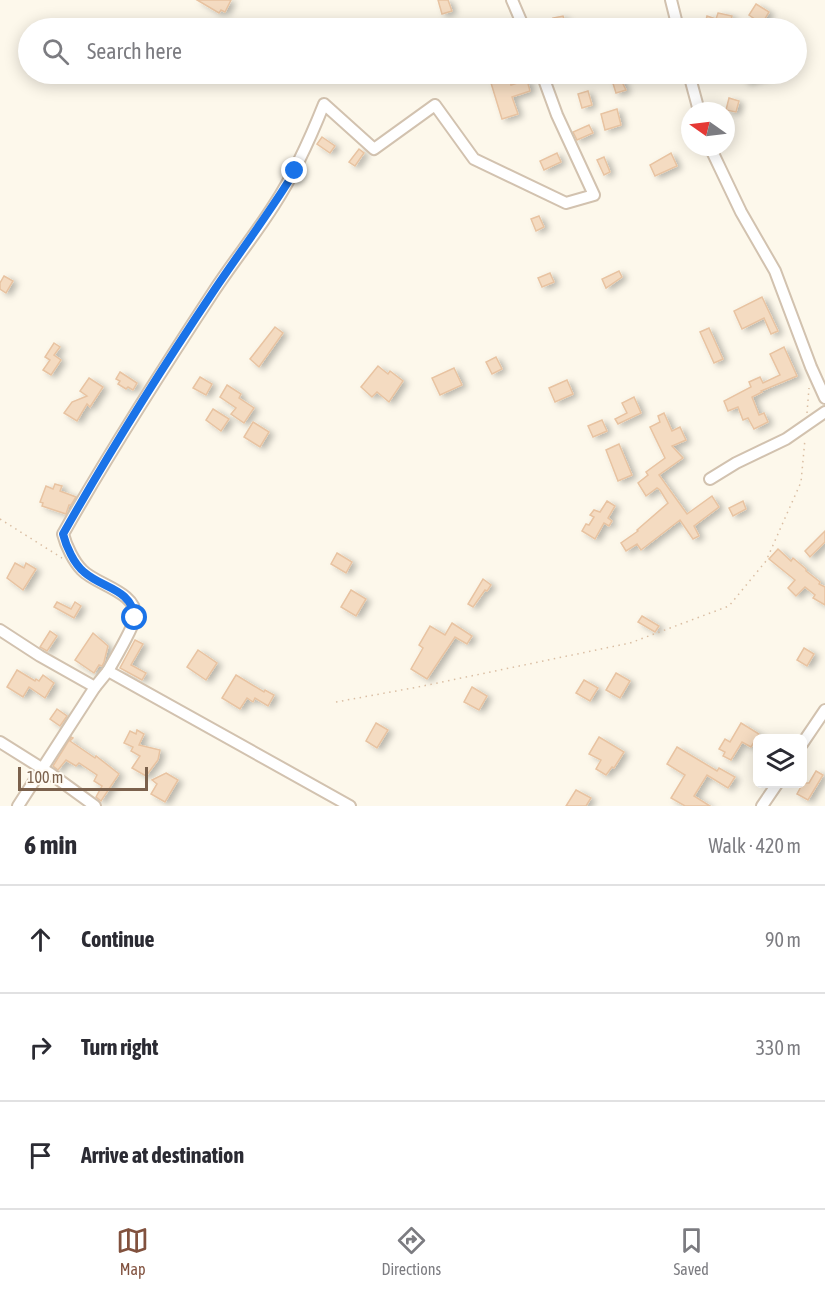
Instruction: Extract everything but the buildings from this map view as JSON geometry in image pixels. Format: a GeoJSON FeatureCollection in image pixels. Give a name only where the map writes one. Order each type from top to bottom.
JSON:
{"type":"FeatureCollection","features":[{"type":"Feature","properties":{"kind":"street"},"geometry":{"type":"LineString","coordinates":[[512,0],[520,18]]}},
{"type":"Feature","properties":{"kind":"street"},"geometry":{"type":"LineString","coordinates":[[671,0],[676,18]]}},
{"type":"Feature","properties":{"kind":"street"},"geometry":{"type":"LineString","coordinates":[[18,806],[95,687],[108,671],[135,618],[134,607],[123,595],[83,571],[65,543],[63,534],[209,298],[295,171],[324,104],[374,149],[435,105],[474,159],[566,203],[594,195],[557,115],[546,84]]}},
{"type":"Feature","properties":{"kind":"street"},"geometry":{"type":"LineString","coordinates":[[692,84],[697,102]]}},
{"type":"Feature","properties":{"kind":"street"},"geometry":{"type":"LineString","coordinates":[[714,156],[741,212],[775,271],[825,398]]}},
{"type":"Feature","properties":{"kind":"street"},"geometry":{"type":"LineString","coordinates":[[710,479],[736,463],[786,439],[825,412]]}},
{"type":"Feature","properties":{"kind":"street"},"geometry":{"type":"LineString","coordinates":[[0,630],[95,687]]}},
{"type":"Feature","properties":{"kind":"street"},"geometry":{"type":"LineString","coordinates":[[108,671],[350,806]]}},
{"type":"Feature","properties":{"kind":"street"},"geometry":{"type":"LineString","coordinates":[[807,737],[825,710]]}},
{"type":"Feature","properties":{"kind":"street"},"geometry":{"type":"LineString","coordinates":[[0,742],[43,769],[81,802],[95,806]]}},
{"type":"Feature","properties":{"kind":"street"},"geometry":{"type":"LineString","coordinates":[[762,806],[774,788]]}},
{"type":"Feature","properties":{"kind":"path"},"geometry":{"type":"LineString","coordinates":[[807,413],[811,367]]}},
{"type":"Feature","properties":{"kind":"path"},"geometry":{"type":"LineString","coordinates":[[336,702],[630,643],[729,606],[766,561],[775,541],[801,482],[805,436]]}},
{"type":"Feature","properties":{"kind":"path"},"geometry":{"type":"LineString","coordinates":[[0,519],[65,560]]}},
{"type":"Feature","properties":{"kind":"route"},"geometry":{"type":"LineString","coordinates":[[135,618],[134,607],[123,595],[83,571],[65,543],[63,534],[215,289],[295,171]]}}]}
